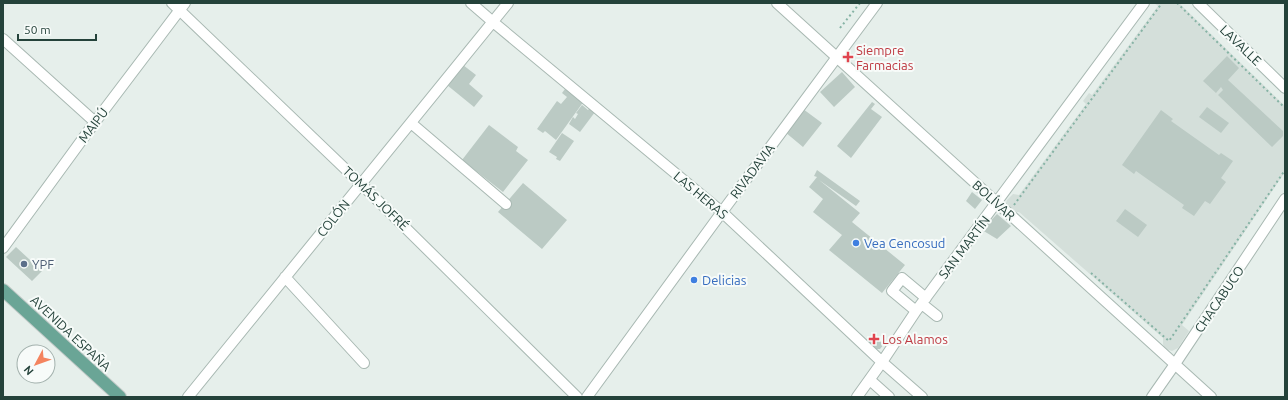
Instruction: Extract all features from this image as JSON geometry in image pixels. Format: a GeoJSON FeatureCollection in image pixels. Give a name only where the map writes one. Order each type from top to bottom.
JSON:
{"type":"FeatureCollection","features":[{"type":"Feature","properties":{"kind":"main road","name":"AVENIDA ESPAÑA"},"geometry":{"type":"LineString","coordinates":[[3,290],[120,397]]}},
{"type":"Feature","properties":{"kind":"street","name":"TOMÁS JOFRÉ"},"geometry":{"type":"LineString","coordinates":[[172,3],[182,7],[577,397]]}},
{"type":"Feature","properties":{"kind":"street","name":"LAS HERAS"},"geometry":{"type":"LineString","coordinates":[[471,3],[722,212],[882,362],[922,397]]}},
{"type":"Feature","properties":{"kind":"street","name":"COLÓN"},"geometry":{"type":"LineString","coordinates":[[188,397],[508,3]]}},
{"type":"Feature","properties":{"kind":"street","name":"BOLÍVAR"},"geometry":{"type":"LineString","coordinates":[[777,3],[1211,397]]}},
{"type":"Feature","properties":{"kind":"street","name":"RIVADAVIA"},"geometry":{"type":"LineString","coordinates":[[587,397],[877,3]]}},
{"type":"Feature","properties":{"kind":"street","name":"SAN MARTÍN"},"geometry":{"type":"LineString","coordinates":[[857,397],[921,304],[1144,3]]}},
{"type":"Feature","properties":{"kind":"street","name":"LAVALLE"},"geometry":{"type":"LineString","coordinates":[[1198,3],[1285,88]]}},
{"type":"Feature","properties":{"kind":"street","name":"MAIPÚ"},"geometry":{"type":"LineString","coordinates":[[3,248],[95,122],[182,7]]}},
{"type":"Feature","properties":{"kind":"street"},"geometry":{"type":"LineString","coordinates":[[3,38],[95,122]]}},
{"type":"Feature","properties":{"kind":"street"},"geometry":{"type":"LineString","coordinates":[[411,123],[506,204]]}},
{"type":"Feature","properties":{"kind":"street","name":"CHACABUCO"},"geometry":{"type":"LineString","coordinates":[[1152,397],[1176,364],[1285,199]]}},
{"type":"Feature","properties":{"kind":"street"},"geometry":{"type":"LineString","coordinates":[[284,277],[364,363]]}},
{"type":"Feature","properties":{"kind":"street"},"geometry":{"type":"LineString","coordinates":[[921,304],[937,316]]}},
{"type":"Feature","properties":{"kind":"street"},"geometry":{"type":"LineString","coordinates":[[870,380],[889,397]]}},
{"type":"Feature","properties":{"kind":"path"},"geometry":{"type":"LineString","coordinates":[[840,28],[860,3]]}},
{"type":"Feature","properties":{"kind":"path"},"geometry":{"type":"LineString","coordinates":[[1014,206],[1162,3]]}},
{"type":"Feature","properties":{"kind":"path"},"geometry":{"type":"LineString","coordinates":[[1177,3],[1285,108]]}},
{"type":"Feature","properties":{"kind":"path"},"geometry":{"type":"LineString","coordinates":[[1091,273],[1169,341],[1285,170]]}},
{"type":"Feature","properties":{"kind":"shaded area"},"geometry":{"type":"Polygon","coordinates":[[[1154,3],[1179,3],[1285,106],[1285,172],[1182,325],[1189,331],[1178,348],[1172,351],[1164,347],[1163,338],[1019,212],[1013,212],[1006,203],[1013,194],[1019,195],[1086,104],[1083,101],[1089,93],[1092,95],[1158,6],[1154,3]]]}},
{"type":"Feature","properties":{"kind":"building"},"geometry":{"type":"Polygon","coordinates":[[[1227,56],[1239,68],[1228,80],[1283,131],[1283,136],[1272,147],[1218,95],[1223,90],[1221,87],[1216,93],[1203,81],[1227,56]]]}},
{"type":"Feature","properties":{"kind":"building"},"geometry":{"type":"Polygon","coordinates":[[[463,65],[476,75],[469,84],[483,96],[474,107],[447,85],[463,65]]]}},
{"type":"Feature","properties":{"kind":"building"},"geometry":{"type":"Polygon","coordinates":[[[842,72],[855,87],[834,107],[820,92],[842,72]]]}},
{"type":"Feature","properties":{"kind":"building"},"geometry":{"type":"Polygon","coordinates":[[[565,89],[584,101],[556,140],[545,131],[543,133],[537,129],[557,101],[561,104],[567,97],[562,93],[565,89]]]}},
{"type":"Feature","properties":{"kind":"building"},"geometry":{"type":"Polygon","coordinates":[[[872,102],[875,104],[871,109],[882,117],[851,158],[837,146],[872,102]]]}},
{"type":"Feature","properties":{"kind":"building"},"geometry":{"type":"Polygon","coordinates":[[[582,105],[588,110],[590,108],[595,112],[580,132],[569,124],[573,117],[575,119],[578,114],[576,113],[582,105]]]}},
{"type":"Feature","properties":{"kind":"building"},"geometry":{"type":"Polygon","coordinates":[[[1207,107],[1229,123],[1221,133],[1199,117],[1207,107]]]}},
{"type":"Feature","properties":{"kind":"building"},"geometry":{"type":"Polygon","coordinates":[[[803,109],[822,123],[803,147],[785,132],[803,109]]]}},
{"type":"Feature","properties":{"kind":"building"},"geometry":{"type":"Polygon","coordinates":[[[1161,110],[1173,119],[1171,121],[1219,155],[1221,153],[1233,161],[1221,178],[1226,182],[1210,204],[1205,201],[1194,216],[1182,208],[1184,205],[1136,171],[1134,174],[1122,165],[1161,110]]]}},
{"type":"Feature","properties":{"kind":"building"},"geometry":{"type":"Polygon","coordinates":[[[489,125],[518,147],[516,151],[528,160],[503,192],[462,160],[489,125]]]}},
{"type":"Feature","properties":{"kind":"building"},"geometry":{"type":"Polygon","coordinates":[[[562,133],[574,141],[560,161],[549,152],[562,133]]]}},
{"type":"Feature","properties":{"kind":"building","name":"Vea Cencosud"},"geometry":{"type":"Polygon","coordinates":[[[817,170],[860,201],[856,206],[819,180],[860,213],[852,222],[905,265],[882,293],[829,250],[842,235],[813,212],[823,199],[809,187],[817,177],[814,176],[817,170]]]}},
{"type":"Feature","properties":{"kind":"building"},"geometry":{"type":"Polygon","coordinates":[[[523,183],[567,220],[542,249],[498,212],[523,183]]]}},
{"type":"Feature","properties":{"kind":"building"},"geometry":{"type":"Polygon","coordinates":[[[972,192],[982,200],[975,209],[966,201],[972,192]]]}},
{"type":"Feature","properties":{"kind":"building"},"geometry":{"type":"Polygon","coordinates":[[[1125,209],[1147,225],[1138,237],[1116,221],[1125,209]]]}},
{"type":"Feature","properties":{"kind":"building"},"geometry":{"type":"Polygon","coordinates":[[[997,214],[1011,226],[997,239],[982,230],[997,214]]]}},
{"type":"Feature","properties":{"kind":"building","name":"YPF"},"geometry":{"type":"Polygon","coordinates":[[[16,247],[42,271],[32,281],[6,257],[16,247]]]}},
{"type":"Feature","properties":{"kind":"building","name":"Los Alamos"},"geometry":{"type":"Polygon","coordinates":[[[874,335],[884,344],[880,349],[872,349],[866,344],[874,335]]]}},
{"type":"Feature","properties":{"kind":"place","name":"Siempre Farmacias"},"geometry":{"type":"Point","coordinates":[848,57]}},
{"type":"Feature","properties":{"kind":"place","name":"Vea Cencosud"},"geometry":{"type":"Point","coordinates":[856,243]}},
{"type":"Feature","properties":{"kind":"place","name":"YPF"},"geometry":{"type":"Point","coordinates":[24,264]}},
{"type":"Feature","properties":{"kind":"place","name":"Delicias"},"geometry":{"type":"Point","coordinates":[694,280]}},
{"type":"Feature","properties":{"kind":"place","name":"Los Alamos"},"geometry":{"type":"Point","coordinates":[874,339]}}]}
